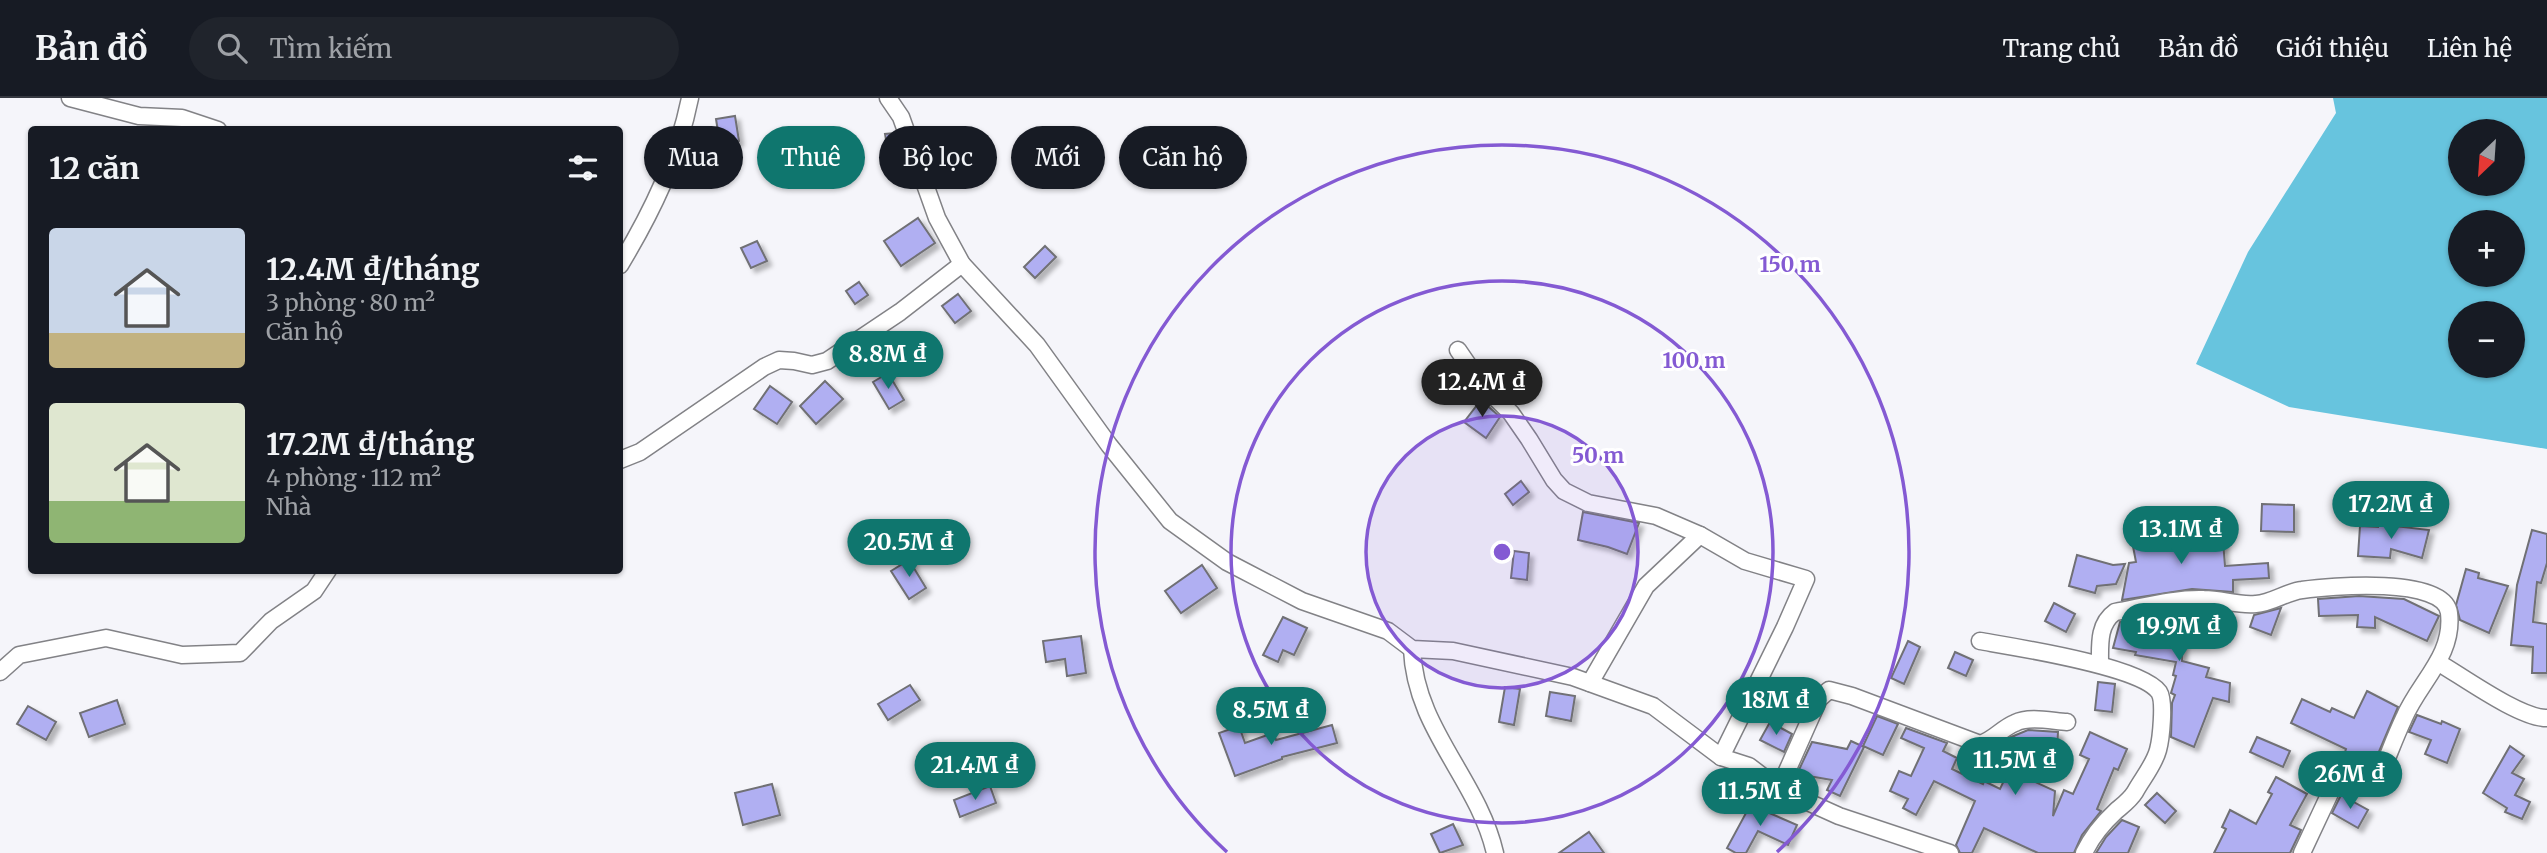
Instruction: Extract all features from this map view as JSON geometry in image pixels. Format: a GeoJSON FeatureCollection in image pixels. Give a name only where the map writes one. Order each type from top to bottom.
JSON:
{"type":"FeatureCollection","features":[{"type":"Feature","properties":{"kind":"street"},"geometry":{"type":"LineString","coordinates":[[70,98],[139,116],[182,118],[206,126]]}},
{"type":"Feature","properties":{"kind":"street"},"geometry":{"type":"LineString","coordinates":[[623,259],[675,158],[690,98]]}},
{"type":"Feature","properties":{"kind":"street"},"geometry":{"type":"LineString","coordinates":[[888,98],[901,117],[937,218],[962,264],[1037,345],[1109,444],[1170,521],[1227,562],[1302,601],[1388,631],[1412,649],[1453,650],[1573,677],[1653,706],[1721,757],[1749,766],[1779,789],[1839,816],[1950,853]]}},
{"type":"Feature","properties":{"kind":"street"},"geometry":{"type":"LineString","coordinates":[[623,459],[640,452],[764,367],[779,360],[811,365],[827,361],[900,312],[962,264]]}},
{"type":"Feature","properties":{"kind":"street"},"geometry":{"type":"LineString","coordinates":[[1458,350],[1482,385],[1520,425],[1554,480],[1574,498],[1599,506],[1656,516],[1700,535],[1745,561],[1805,579],[1785,627],[1721,757]]}},
{"type":"Feature","properties":{"kind":"street"},"geometry":{"type":"LineString","coordinates":[[1590,683],[1646,586],[1700,535]]}},
{"type":"Feature","properties":{"kind":"street"},"geometry":{"type":"LineString","coordinates":[[0,672],[19,656],[106,638],[182,655],[240,653],[271,621],[314,591],[325,574]]}},
{"type":"Feature","properties":{"kind":"street"},"geometry":{"type":"LineString","coordinates":[[2100,664],[2102,631],[2106,619],[2115,612],[2186,599],[2254,604],[2266,603],[2300,590],[2407,587],[2436,594],[2445,601],[2449,622],[2446,644],[2439,663],[2403,719],[2377,782],[2347,772],[2331,791],[2302,853]]}},
{"type":"Feature","properties":{"kind":"street"},"geometry":{"type":"LineString","coordinates":[[1980,641],[2100,664],[2152,686],[2159,692],[2162,701],[2159,748],[2131,799],[2099,827],[2084,853]]}},
{"type":"Feature","properties":{"kind":"street"},"geometry":{"type":"LineString","coordinates":[[1412,649],[1417,688],[1424,708],[1436,735],[1490,830],[1495,853]]}},
{"type":"Feature","properties":{"kind":"street"},"geometry":{"type":"LineString","coordinates":[[2439,663],[2508,704],[2533,716],[2547,718]]}},
{"type":"Feature","properties":{"kind":"street"},"geometry":{"type":"LineString","coordinates":[[1779,789],[1819,699],[1829,690],[1980,744],[1991,740],[2014,723],[2026,720],[2067,722]]}},
{"type":"Feature","properties":{"kind":"water"},"geometry":{"type":"Polygon","coordinates":[[[2333,98],[2547,98],[2547,449],[2289,407],[2196,364],[2248,252],[2336,113],[2333,98]]]}},
{"type":"Feature","properties":{"kind":"building"},"geometry":{"type":"Polygon","coordinates":[[[735,116],[737,126],[717,126],[716,119],[735,116]]]}},
{"type":"Feature","properties":{"kind":"building"},"geometry":{"type":"Polygon","coordinates":[[[918,218],[935,243],[901,266],[884,241],[918,218]]]}},
{"type":"Feature","properties":{"kind":"building"},"geometry":{"type":"Polygon","coordinates":[[[757,241],[767,261],[751,268],[741,248],[757,241]]]}},
{"type":"Feature","properties":{"kind":"building"},"geometry":{"type":"Polygon","coordinates":[[[1045,246],[1056,257],[1035,278],[1024,267],[1045,246]]]}},
{"type":"Feature","properties":{"kind":"building"},"geometry":{"type":"Polygon","coordinates":[[[859,282],[868,295],[855,304],[846,291],[859,282]]]}},
{"type":"Feature","properties":{"kind":"building"},"geometry":{"type":"Polygon","coordinates":[[[958,294],[971,311],[955,323],[942,306],[958,294]]]}},
{"type":"Feature","properties":{"kind":"building"},"geometry":{"type":"Polygon","coordinates":[[[888,373],[904,400],[889,409],[873,382],[888,373]]]}},
{"type":"Feature","properties":{"kind":"building"},"geometry":{"type":"Polygon","coordinates":[[[825,381],[843,399],[816,424],[800,406],[825,381]]]}},
{"type":"Feature","properties":{"kind":"building"},"geometry":{"type":"Polygon","coordinates":[[[770,386],[792,402],[777,424],[754,409],[770,386]]]}},
{"type":"Feature","properties":{"kind":"building"},"geometry":{"type":"Polygon","coordinates":[[[1481,400],[1500,417],[1486,438],[1464,422],[1481,400]]]}},
{"type":"Feature","properties":{"kind":"building"},"geometry":{"type":"Polygon","coordinates":[[[1521,481],[1529,492],[1513,505],[1505,494],[1521,481]]]}},
{"type":"Feature","properties":{"kind":"building"},"geometry":{"type":"Polygon","coordinates":[[[2262,504],[2294,505],[2294,532],[2261,531],[2262,504]]]}},
{"type":"Feature","properties":{"kind":"building"},"geometry":{"type":"Polygon","coordinates":[[[1583,512],[1639,523],[1627,554],[1578,540],[1583,512]]]}},
{"type":"Feature","properties":{"kind":"building"},"geometry":{"type":"Polygon","coordinates":[[[2146,517],[2151,544],[2223,541],[2225,566],[2268,563],[2269,578],[2233,580],[2233,592],[2192,589],[2122,600],[2129,563],[2136,562],[2128,520],[2146,517]]]}},
{"type":"Feature","properties":{"kind":"building"},"geometry":{"type":"Polygon","coordinates":[[[2378,524],[2429,530],[2422,558],[2391,549],[2390,558],[2358,556],[2360,526],[2378,527],[2378,524]]]}},
{"type":"Feature","properties":{"kind":"building"},"geometry":{"type":"Polygon","coordinates":[[[2532,530],[2547,534],[2547,563],[2541,583],[2537,582],[2533,622],[2547,624],[2547,673],[2532,673],[2533,647],[2511,645],[2517,585],[2532,530]]]}},
{"type":"Feature","properties":{"kind":"building"},"geometry":{"type":"Polygon","coordinates":[[[1514,551],[1529,553],[1527,580],[1511,578],[1514,551]]]}},
{"type":"Feature","properties":{"kind":"building"},"geometry":{"type":"Polygon","coordinates":[[[2077,555],[2113,565],[2125,564],[2116,584],[2097,586],[2095,593],[2069,586],[2077,555]]]}},
{"type":"Feature","properties":{"kind":"building"},"geometry":{"type":"Polygon","coordinates":[[[909,560],[926,588],[909,599],[891,571],[909,560]]]}},
{"type":"Feature","properties":{"kind":"building"},"geometry":{"type":"Polygon","coordinates":[[[1202,565],[1217,588],[1181,613],[1165,591],[1202,565]]]}},
{"type":"Feature","properties":{"kind":"building"},"geometry":{"type":"Polygon","coordinates":[[[2466,569],[2479,573],[2478,578],[2508,586],[2489,633],[2460,620],[2456,605],[2466,569]]]}},
{"type":"Feature","properties":{"kind":"building"},"geometry":{"type":"Polygon","coordinates":[[[2359,596],[2404,599],[2439,616],[2427,641],[2375,617],[2375,628],[2357,627],[2358,615],[2319,616],[2318,599],[2359,596]]]}},
{"type":"Feature","properties":{"kind":"building"},"geometry":{"type":"Polygon","coordinates":[[[2054,603],[2075,614],[2066,632],[2045,621],[2054,603]]]}},
{"type":"Feature","properties":{"kind":"building"},"geometry":{"type":"Polygon","coordinates":[[[2281,608],[2271,635],[2250,627],[2254,615],[2281,608]]]}},
{"type":"Feature","properties":{"kind":"building"},"geometry":{"type":"Polygon","coordinates":[[[2182,610],[2232,613],[2232,620],[2222,617],[2222,633],[2183,633],[2182,661],[2209,668],[2206,677],[2230,683],[2229,702],[2213,698],[2194,747],[2171,737],[2172,703],[2175,695],[2171,693],[2176,676],[2173,675],[2176,662],[2113,648],[2120,622],[2182,610]]]}},
{"type":"Feature","properties":{"kind":"building"},"geometry":{"type":"Polygon","coordinates":[[[1283,617],[1307,628],[1294,655],[1283,650],[1278,662],[1263,655],[1283,617]]]}},
{"type":"Feature","properties":{"kind":"building"},"geometry":{"type":"Polygon","coordinates":[[[1081,636],[1086,673],[1067,676],[1065,659],[1046,662],[1043,641],[1081,636]]]}},
{"type":"Feature","properties":{"kind":"building"},"geometry":{"type":"Polygon","coordinates":[[[1908,641],[1920,647],[1904,684],[1891,678],[1908,641]]]}},
{"type":"Feature","properties":{"kind":"building"},"geometry":{"type":"Polygon","coordinates":[[[1955,652],[1973,660],[1966,676],[1948,668],[1955,652]]]}},
{"type":"Feature","properties":{"kind":"building"},"geometry":{"type":"Polygon","coordinates":[[[2098,682],[2115,684],[2112,712],[2095,710],[2098,682]]]}},
{"type":"Feature","properties":{"kind":"building"},"geometry":{"type":"Polygon","coordinates":[[[910,685],[920,700],[888,720],[878,704],[910,685]]]}},
{"type":"Feature","properties":{"kind":"building"},"geometry":{"type":"Polygon","coordinates":[[[1505,687],[1520,689],[1514,725],[1499,722],[1505,687]]]}},
{"type":"Feature","properties":{"kind":"building"},"geometry":{"type":"Polygon","coordinates":[[[2367,691],[2398,707],[2372,768],[2344,755],[2346,749],[2291,723],[2302,699],[2330,712],[2332,708],[2354,718],[2367,691]]]}},
{"type":"Feature","properties":{"kind":"building"},"geometry":{"type":"Polygon","coordinates":[[[1550,692],[1575,696],[1571,721],[1546,716],[1550,692]]]}},
{"type":"Feature","properties":{"kind":"building"},"geometry":{"type":"Polygon","coordinates":[[[117,700],[125,724],[89,737],[80,713],[117,700]]]}},
{"type":"Feature","properties":{"kind":"building"},"geometry":{"type":"Polygon","coordinates":[[[28,706],[56,722],[46,740],[17,724],[28,706]]]}},
{"type":"Feature","properties":{"kind":"building"},"geometry":{"type":"Polygon","coordinates":[[[2417,715],[2460,729],[2447,763],[2425,754],[2431,740],[2409,732],[2417,715]]]}},
{"type":"Feature","properties":{"kind":"building"},"geometry":{"type":"Polygon","coordinates":[[[1877,716],[1898,724],[1883,755],[1863,746],[1877,716]]]}},
{"type":"Feature","properties":{"kind":"building"},"geometry":{"type":"Polygon","coordinates":[[[1770,722],[1792,734],[1784,752],[1760,740],[1770,722]]]}},
{"type":"Feature","properties":{"kind":"building"},"geometry":{"type":"Polygon","coordinates":[[[1332,725],[1337,743],[1282,757],[1235,776],[1219,733],[1239,726],[1245,743],[1273,733],[1276,740],[1332,725]]]}},
{"type":"Feature","properties":{"kind":"building"},"geometry":{"type":"Polygon","coordinates":[[[1906,728],[1947,743],[1943,751],[1957,758],[1952,769],[1983,784],[1984,781],[2000,789],[2009,770],[2055,791],[2053,816],[2064,790],[2073,794],[2089,759],[2080,755],[2090,732],[2127,749],[2118,770],[2114,768],[2097,809],[2101,811],[2082,835],[2074,853],[2038,853],[1984,828],[1972,853],[1960,853],[1956,845],[1975,801],[1934,781],[1916,815],[1903,808],[1908,799],[1890,791],[1899,771],[1911,776],[1924,748],[1901,738],[1906,728]]]}},
{"type":"Feature","properties":{"kind":"building"},"geometry":{"type":"Polygon","coordinates":[[[2028,730],[2058,732],[2057,750],[2030,748],[2031,741],[2011,737],[2028,730]]]}},
{"type":"Feature","properties":{"kind":"building"},"geometry":{"type":"Polygon","coordinates":[[[2257,737],[2290,751],[2283,767],[2250,752],[2257,737]]]}},
{"type":"Feature","properties":{"kind":"building"},"geometry":{"type":"Polygon","coordinates":[[[1851,741],[1864,747],[1840,796],[1827,790],[1832,780],[1797,774],[1812,742],[1847,749],[1851,741]]]}},
{"type":"Feature","properties":{"kind":"building"},"geometry":{"type":"Polygon","coordinates":[[[2510,746],[2524,756],[2512,773],[2524,779],[2515,795],[2530,802],[2522,819],[2505,812],[2507,808],[2483,793],[2510,746]]]}},
{"type":"Feature","properties":{"kind":"building"},"geometry":{"type":"Polygon","coordinates":[[[2276,777],[2307,794],[2290,825],[2301,830],[2290,853],[2214,853],[2226,829],[2222,827],[2230,810],[2256,824],[2272,794],[2268,792],[2276,777]]]}},
{"type":"Feature","properties":{"kind":"building"},"geometry":{"type":"Polygon","coordinates":[[[1743,782],[1758,787],[1751,803],[1736,799],[1743,782]]]}},
{"type":"Feature","properties":{"kind":"building"},"geometry":{"type":"Polygon","coordinates":[[[772,784],[780,815],[743,825],[735,793],[772,784]]]}},
{"type":"Feature","properties":{"kind":"building"},"geometry":{"type":"Polygon","coordinates":[[[990,786],[996,803],[960,817],[954,800],[990,786]]]}},
{"type":"Feature","properties":{"kind":"building"},"geometry":{"type":"Polygon","coordinates":[[[2157,793],[2176,811],[2165,823],[2145,805],[2157,793]]]}},
{"type":"Feature","properties":{"kind":"building"},"geometry":{"type":"Polygon","coordinates":[[[2341,795],[2368,810],[2358,828],[2332,813],[2341,795]]]}},
{"type":"Feature","properties":{"kind":"building"},"geometry":{"type":"Polygon","coordinates":[[[1753,800],[1769,809],[1767,812],[1797,825],[1788,845],[1758,831],[1746,853],[1736,853],[1727,848],[1753,800]]]}},
{"type":"Feature","properties":{"kind":"building"},"geometry":{"type":"Polygon","coordinates":[[[2122,820],[2139,827],[2128,853],[2096,853],[2106,837],[2122,820]]]}},
{"type":"Feature","properties":{"kind":"building"},"geometry":{"type":"Polygon","coordinates":[[[1453,824],[1463,845],[1440,853],[1431,834],[1453,824]]]}},
{"type":"Feature","properties":{"kind":"building"},"geometry":{"type":"Polygon","coordinates":[[[1589,832],[1604,853],[1559,853],[1589,832]]]}}]}
